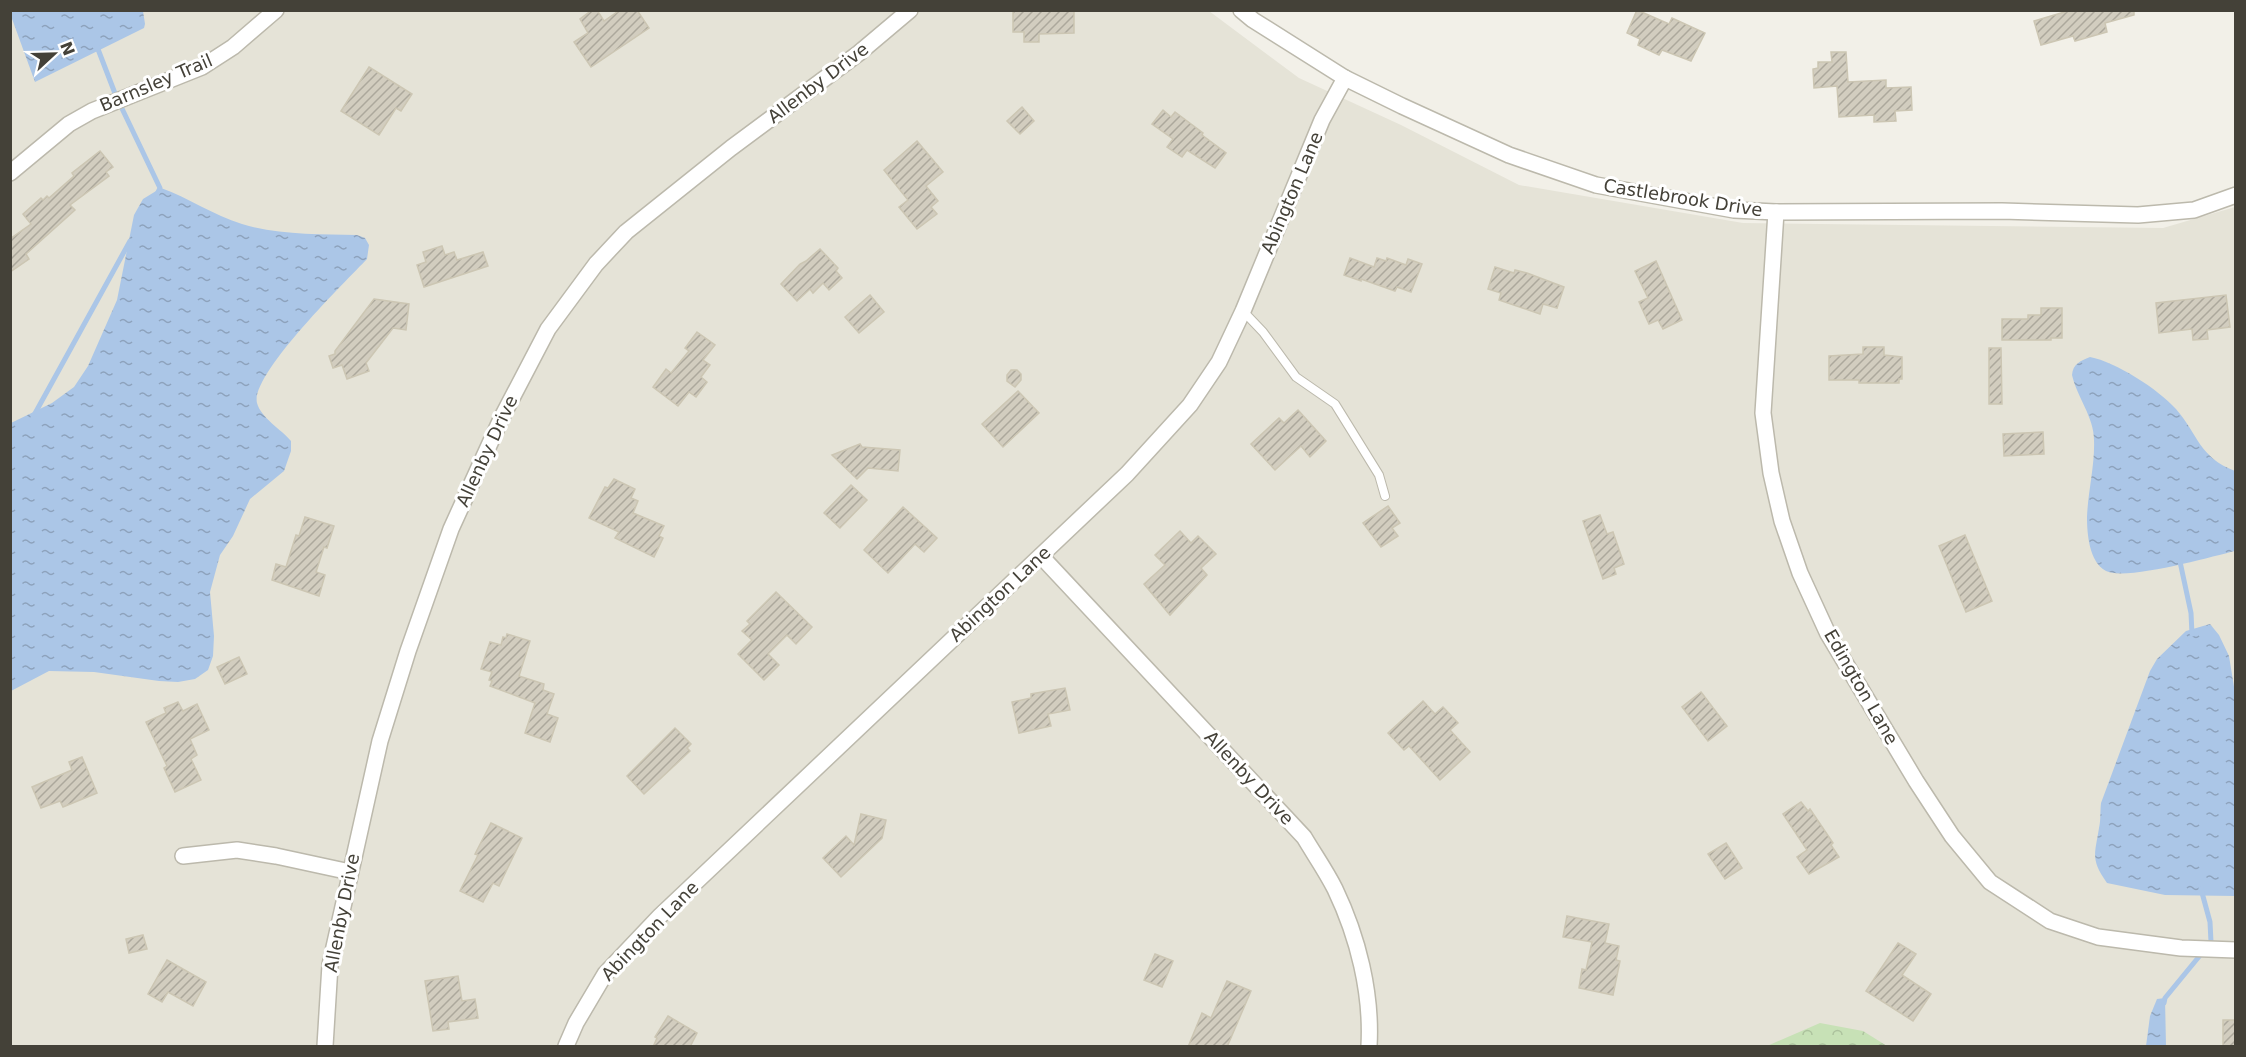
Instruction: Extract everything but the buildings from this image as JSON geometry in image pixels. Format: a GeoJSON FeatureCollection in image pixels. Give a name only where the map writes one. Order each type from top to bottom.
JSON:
{"type":"FeatureCollection","features":[{"type":"Feature","properties":{"kind":"street","name":"Barnsley Trail"},"geometry":{"type":"LineString","coordinates":[[10,173],[69,124],[92,111],[202,67],[233,47],[276,10]]}},
{"type":"Feature","properties":{"kind":"street","name":"Allenby Drive"},"geometry":{"type":"LineString","coordinates":[[325,1047],[330,965],[380,741],[408,651],[451,529],[501,419],[548,329],[596,264],[626,232],[731,148],[859,53],[910,10]]}},
{"type":"Feature","properties":{"kind":"street","name":"Castlebrook Drive"},"geometry":{"type":"LineString","coordinates":[[1241,10],[1262,26],[1345,78],[1509,155],[1596,185],[1734,210],[1776,212],[2002,211],[2138,215],[2194,210],[2235,195]]}},
{"type":"Feature","properties":{"kind":"street","name":"Abington Lane"},"geometry":{"type":"LineString","coordinates":[[566,1047],[576,1023],[605,974],[660,916],[1127,474],[1190,405],[1219,362],[1243,311],[1322,120],[1345,78]]}},
{"type":"Feature","properties":{"kind":"street","name":"Edington Lane"},"geometry":{"type":"LineString","coordinates":[[1776,212],[1763,412],[1771,474],[1782,521],[1800,573],[1828,634],[1916,781],[1952,836],[1990,882],[2050,921],[2098,937],[2181,948],[2235,950]]}},
{"type":"Feature","properties":{"kind":"street","name":"Allenby Drive"},"geometry":{"type":"LineString","coordinates":[[1041,556],[1304,837],[1335,889],[1359,952],[1370,1029],[1369,1047]]}},
{"type":"Feature","properties":{"kind":"street"},"geometry":{"type":"LineString","coordinates":[[183,856],[237,850],[350,872]]}},
{"type":"Feature","properties":{"kind":"lane"},"geometry":{"type":"LineString","coordinates":[[1243,311],[1263,332],[1296,377],[1335,404],[1378,475],[1385,496]]}},
{"type":"Feature","properties":{"kind":"shaded area"},"geometry":{"type":"Polygon","coordinates":[[[10,11],[1209,11],[1299,78],[1401,125],[1519,185],[1743,223],[2163,228],[2235,207],[2235,1046],[11,1046],[10,11]]]}},
{"type":"Feature","properties":{"kind":"green space"},"geometry":{"type":"Polygon","coordinates":[[[1820,1023],[1863,1031],[1887,1046],[1767,1046],[1820,1023]]]}},
{"type":"Feature","properties":{"kind":"water"},"geometry":{"type":"Polygon","coordinates":[[[10,11],[143,11],[145,24],[144,28],[35,82],[10,11]]]}},
{"type":"Feature","properties":{"kind":"water"},"geometry":{"type":"Polygon","coordinates":[[[161,188],[221,216],[256,228],[299,233],[357,235],[365,238],[369,245],[367,259],[301,329],[268,372],[259,390],[257,403],[259,408],[291,441],[291,451],[284,471],[250,499],[233,536],[220,555],[210,592],[214,636],[213,656],[208,670],[195,679],[178,682],[94,672],[49,671],[11,691],[11,423],[52,403],[74,387],[88,366],[117,300],[134,215],[143,199],[161,188]]]}},
{"type":"Feature","properties":{"kind":"water"},"geometry":{"type":"Polygon","coordinates":[[[2090,357],[2124,370],[2159,393],[2176,409],[2207,452],[2214,459],[2235,471],[2235,551],[2149,571],[2116,573],[2100,567],[2090,547],[2087,524],[2093,432],[2072,375],[2078,363],[2090,357]]]}},
{"type":"Feature","properties":{"kind":"water"},"geometry":{"type":"Polygon","coordinates":[[[2210,624],[2219,635],[2229,656],[2235,693],[2235,896],[2165,895],[2107,883],[2098,868],[2095,856],[2101,803],[2150,671],[2157,659],[2186,631],[2210,624]]]}},
{"type":"Feature","properties":{"kind":"water"},"geometry":{"type":"Polygon","coordinates":[[[2165,998],[2166,1046],[2146,1046],[2150,1016],[2157,999],[2165,998]]]}},
{"type":"Feature","properties":{"kind":"waterway"},"geometry":{"type":"LineString","coordinates":[[96,44],[116,96],[160,188],[157,194]]}},
{"type":"Feature","properties":{"kind":"waterway"},"geometry":{"type":"LineString","coordinates":[[33,417],[130,241]]}},
{"type":"Feature","properties":{"kind":"waterway"},"geometry":{"type":"LineString","coordinates":[[2179,557],[2191,613],[2192,634]]}},
{"type":"Feature","properties":{"kind":"waterway"},"geometry":{"type":"LineString","coordinates":[[2164,1003],[2165,998],[2211,942],[2210,922],[2201,889]]}}]}
